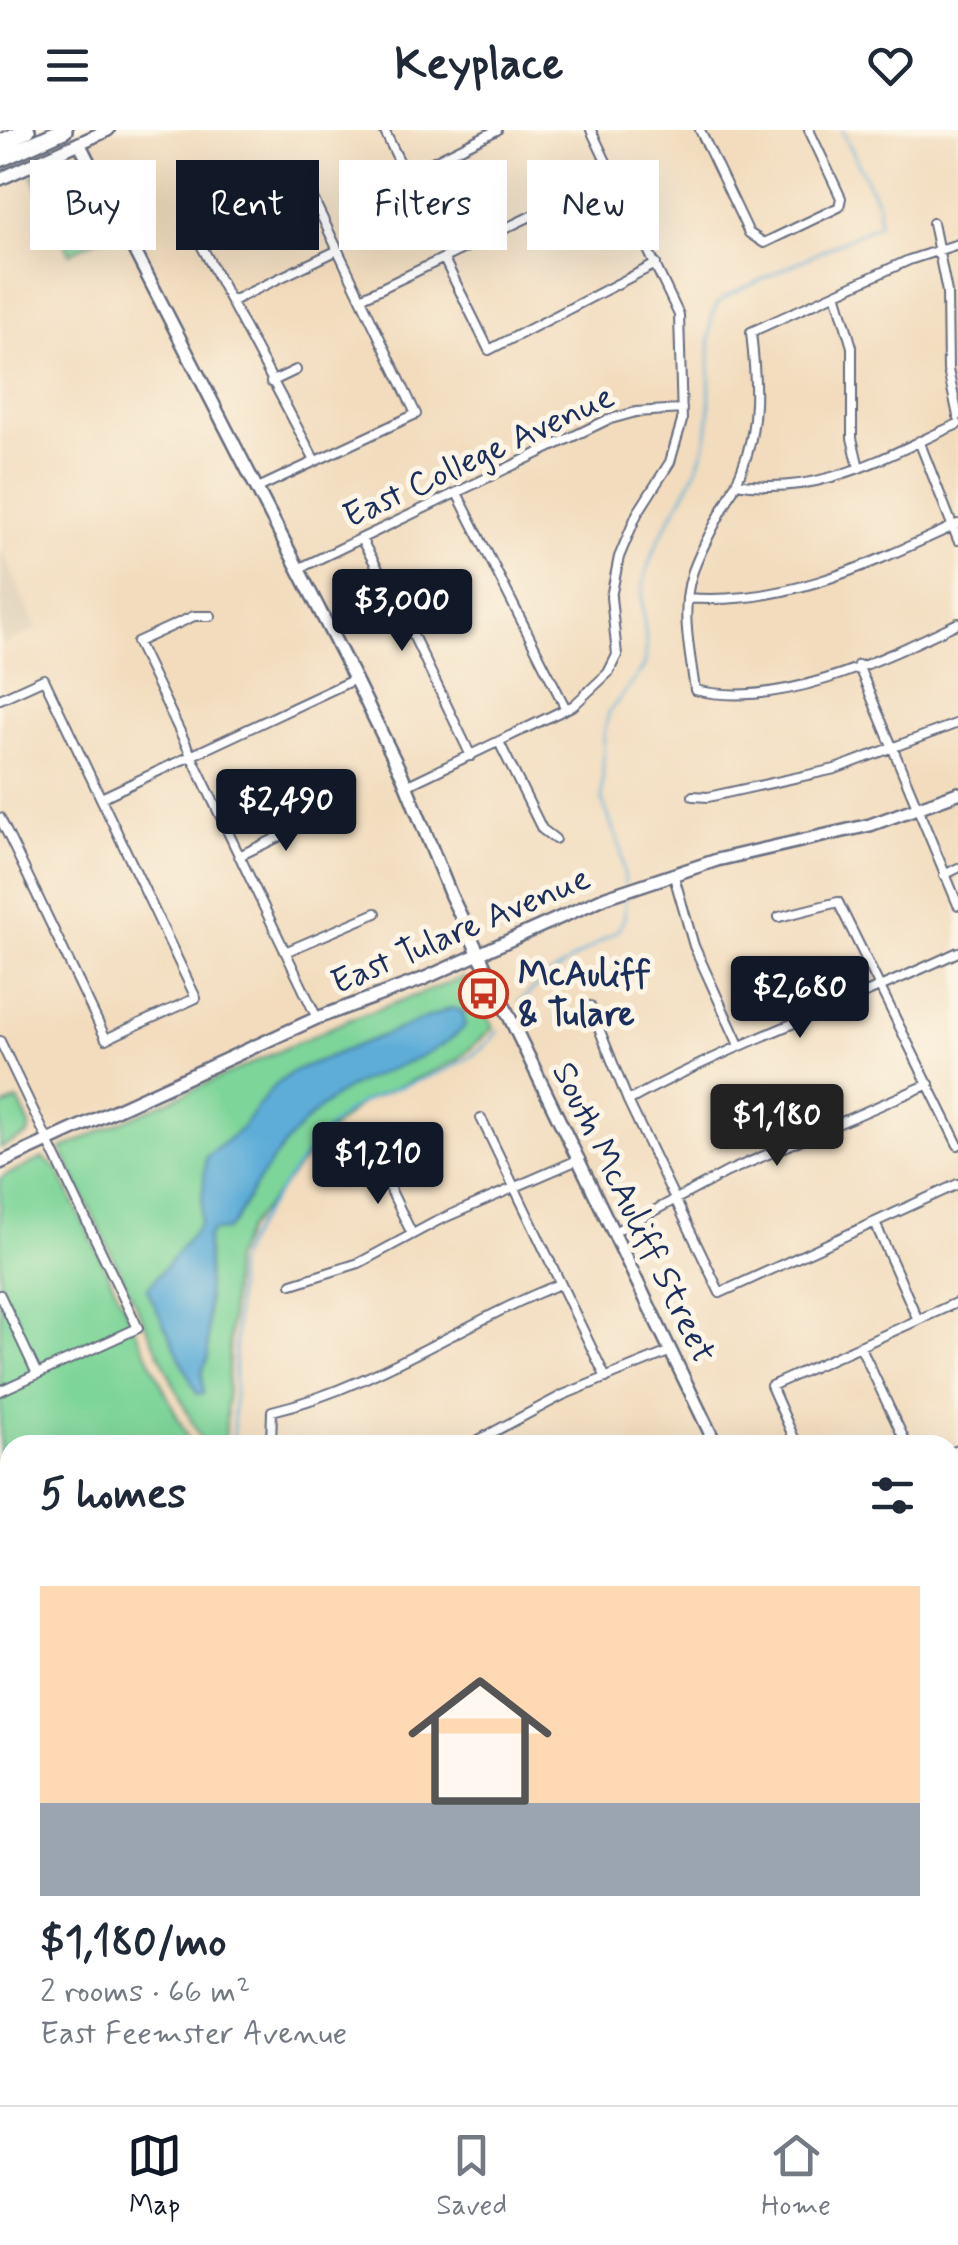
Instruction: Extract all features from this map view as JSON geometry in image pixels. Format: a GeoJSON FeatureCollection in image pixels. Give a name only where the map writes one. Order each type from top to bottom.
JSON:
{"type":"FeatureCollection","features":[{"type":"Feature","properties":{"kind":"highway"},"geometry":{"type":"LineString","coordinates":[[0,142],[28,130]]}},
{"type":"Feature","properties":{"kind":"highway"},"geometry":{"type":"LineString","coordinates":[[0,159],[64,130]]}},
{"type":"Feature","properties":{"kind":"street"},"geometry":{"type":"LineString","coordinates":[[0,179],[108,130]]}},
{"type":"Feature","properties":{"kind":"street"},"geometry":{"type":"LineString","coordinates":[[384,130],[406,175],[498,130]]}},
{"type":"Feature","properties":{"kind":"street"},"geometry":{"type":"LineString","coordinates":[[591,130],[606,160]]}},
{"type":"Feature","properties":{"kind":"street"},"geometry":{"type":"LineString","coordinates":[[700,130],[758,242],[771,242],[838,207],[841,198],[809,130]]}},
{"type":"Feature","properties":{"kind":"street","name":"South McAuliff Street"},"geometry":{"type":"LineString","coordinates":[[79,143],[355,678],[406,786],[427,844],[711,1435]]}},
{"type":"Feature","properties":{"kind":"street"},"geometry":{"type":"LineString","coordinates":[[258,488],[416,414],[302,173],[191,226],[315,461]]}},
{"type":"Feature","properties":{"kind":"street"},"geometry":{"type":"LineString","coordinates":[[361,298],[527,218]]}},
{"type":"Feature","properties":{"kind":"street"},"geometry":{"type":"LineString","coordinates":[[736,483],[786,488],[838,478],[958,420],[948,370],[947,292],[933,223]]}},
{"type":"Feature","properties":{"kind":"street"},"geometry":{"type":"LineString","coordinates":[[958,244],[938,249],[751,332],[756,414],[736,483],[692,574],[687,598],[695,690],[768,690],[858,666],[958,622]]}},
{"type":"Feature","properties":{"kind":"street"},"geometry":{"type":"LineString","coordinates":[[232,301],[338,250]]}},
{"type":"Feature","properties":{"kind":"street"},"geometry":{"type":"LineString","coordinates":[[406,786],[566,710],[608,673],[616,659],[611,596],[619,557],[637,514],[670,462],[682,410],[679,316],[649,250]]}},
{"type":"Feature","properties":{"kind":"street"},"geometry":{"type":"LineString","coordinates":[[444,258],[488,350],[656,264]]}},
{"type":"Feature","properties":{"kind":"street"},"geometry":{"type":"LineString","coordinates":[[836,293],[852,348],[852,438],[858,468]]}},
{"type":"Feature","properties":{"kind":"street"},"geometry":{"type":"LineString","coordinates":[[271,382],[296,370]]}},
{"type":"Feature","properties":{"kind":"street","name":"East College Avenue"},"geometry":{"type":"LineString","coordinates":[[300,568],[622,415],[682,410]]}},
{"type":"Feature","properties":{"kind":"street"},"geometry":{"type":"LineString","coordinates":[[919,441],[958,540]]}},
{"type":"Feature","properties":{"kind":"street"},"geometry":{"type":"LineString","coordinates":[[458,493],[566,710]]}},
{"type":"Feature","properties":{"kind":"street"},"geometry":{"type":"LineString","coordinates":[[687,598],[753,600],[793,592],[955,525]]}},
{"type":"Feature","properties":{"kind":"street"},"geometry":{"type":"LineString","coordinates":[[361,539],[391,590],[471,756]]}},
{"type":"Feature","properties":{"kind":"street"},"geometry":{"type":"LineString","coordinates":[[210,616],[194,616],[137,642],[317,1018]]}},
{"type":"Feature","properties":{"kind":"street"},"geometry":{"type":"LineString","coordinates":[[858,666],[958,904]]}},
{"type":"Feature","properties":{"kind":"street"},"geometry":{"type":"LineString","coordinates":[[101,798],[355,678]]}},
{"type":"Feature","properties":{"kind":"street"},"geometry":{"type":"LineString","coordinates":[[0,700],[44,680],[196,998],[106,1039],[0,818]]}},
{"type":"Feature","properties":{"kind":"street"},"geometry":{"type":"LineString","coordinates":[[693,796],[708,797],[788,781],[896,749],[958,723]]}},
{"type":"Feature","properties":{"kind":"street"},"geometry":{"type":"LineString","coordinates":[[499,742],[542,829],[555,839]]}},
{"type":"Feature","properties":{"kind":"street","name":"East Tulare Avenue"},"geometry":{"type":"LineString","coordinates":[[0,1163],[317,1018],[479,954],[618,892],[673,873],[917,810],[958,793]]}},
{"type":"Feature","properties":{"kind":"street"},"geometry":{"type":"LineString","coordinates":[[240,856],[316,819]]}},
{"type":"Feature","properties":{"kind":"street"},"geometry":{"type":"LineString","coordinates":[[944,874],[958,868]]}},
{"type":"Feature","properties":{"kind":"street"},"geometry":{"type":"LineString","coordinates":[[673,873],[694,946],[738,1045]]}},
{"type":"Feature","properties":{"kind":"street"},"geometry":{"type":"LineString","coordinates":[[779,917],[838,902],[878,990],[958,1144]]}},
{"type":"Feature","properties":{"kind":"street"},"geometry":{"type":"LineString","coordinates":[[286,952],[376,912]]}},
{"type":"Feature","properties":{"kind":"street"},"geometry":{"type":"LineString","coordinates":[[628,1101],[738,1045],[878,990],[958,952]]}},
{"type":"Feature","properties":{"kind":"street"},"geometry":{"type":"LineString","coordinates":[[590,1006],[628,1101],[720,1293],[958,1184]]}},
{"type":"Feature","properties":{"kind":"street"},"geometry":{"type":"LineString","coordinates":[[0,1041],[138,1328],[0,1390]]}},
{"type":"Feature","properties":{"kind":"street"},"geometry":{"type":"LineString","coordinates":[[614,1232],[727,1172],[929,1084]]}},
{"type":"Feature","properties":{"kind":"street"},"geometry":{"type":"LineString","coordinates":[[481,1118],[606,1378]]}},
{"type":"Feature","properties":{"kind":"street"},"geometry":{"type":"LineString","coordinates":[[292,1284],[359,1263],[412,1234],[580,1160]]}},
{"type":"Feature","properties":{"kind":"street"},"geometry":{"type":"LineString","coordinates":[[366,1161],[382,1172],[412,1234]]}},
{"type":"Feature","properties":{"kind":"street"},"geometry":{"type":"LineString","coordinates":[[875,1223],[918,1320]]}},
{"type":"Feature","properties":{"kind":"street"},"geometry":{"type":"LineString","coordinates":[[271,1435],[272,1411],[358,1381],[507,1305],[560,1284]]}},
{"type":"Feature","properties":{"kind":"street"},"geometry":{"type":"LineString","coordinates":[[0,1296],[37,1374]]}},
{"type":"Feature","properties":{"kind":"street"},"geometry":{"type":"LineString","coordinates":[[793,1435],[771,1386],[958,1302]]}},
{"type":"Feature","properties":{"kind":"street"},"geometry":{"type":"LineString","coordinates":[[860,1346],[901,1435]]}},
{"type":"Feature","properties":{"kind":"street"},"geometry":{"type":"LineString","coordinates":[[487,1435],[535,1409],[671,1350]]}},
{"type":"Feature","properties":{"kind":"shaded area"},"geometry":{"type":"Polygon","coordinates":[[[0,545],[37,629],[0,646],[0,545]]]}},
{"type":"Feature","properties":{"kind":"green space"},"geometry":{"type":"Polygon","coordinates":[[[463,978],[471,981],[493,1028],[457,1061],[361,1103],[324,1136],[248,1228],[233,1260],[225,1435],[198,1435],[61,1149],[346,1021],[463,978]]]}},
{"type":"Feature","properties":{"kind":"green space"},"geometry":{"type":"Polygon","coordinates":[[[18,1100],[30,1126],[28,1135],[0,1148],[0,1108],[18,1100]]]}},
{"type":"Feature","properties":{"kind":"green space"},"geometry":{"type":"Polygon","coordinates":[[[43,1158],[58,1170],[186,1435],[0,1435],[0,1178],[43,1158]]]}},
{"type":"Feature","properties":{"kind":"water"},"geometry":{"type":"Polygon","coordinates":[[[451,1008],[463,1011],[465,1026],[428,1053],[356,1084],[318,1110],[270,1164],[234,1223],[226,1230],[212,1231],[207,1239],[208,1357],[202,1372],[203,1394],[197,1394],[147,1289],[200,1224],[206,1157],[240,1130],[271,1089],[293,1071],[451,1008]]]}},
{"type":"Feature","properties":{"kind":"waterway"},"geometry":{"type":"LineString","coordinates":[[625,884],[621,849],[602,800],[604,733],[609,712],[644,667],[644,582],[704,448],[712,316],[717,304],[727,296],[879,224],[878,204],[842,130]]}},
{"type":"Feature","properties":{"kind":"waterway"},"geometry":{"type":"LineString","coordinates":[[519,1002],[548,976],[618,930],[624,919],[625,897]]}},
{"type":"Feature","properties":{"kind":"waterway"},"geometry":{"type":"LineString","coordinates":[[233,1435],[237,1263],[268,1207],[317,1141],[345,1113],[466,1060],[498,1031]]}},
{"type":"Feature","properties":{"kind":"place","name":"McAuliff & Tulare"},"geometry":{"type":"Point","coordinates":[483,993]}}]}
